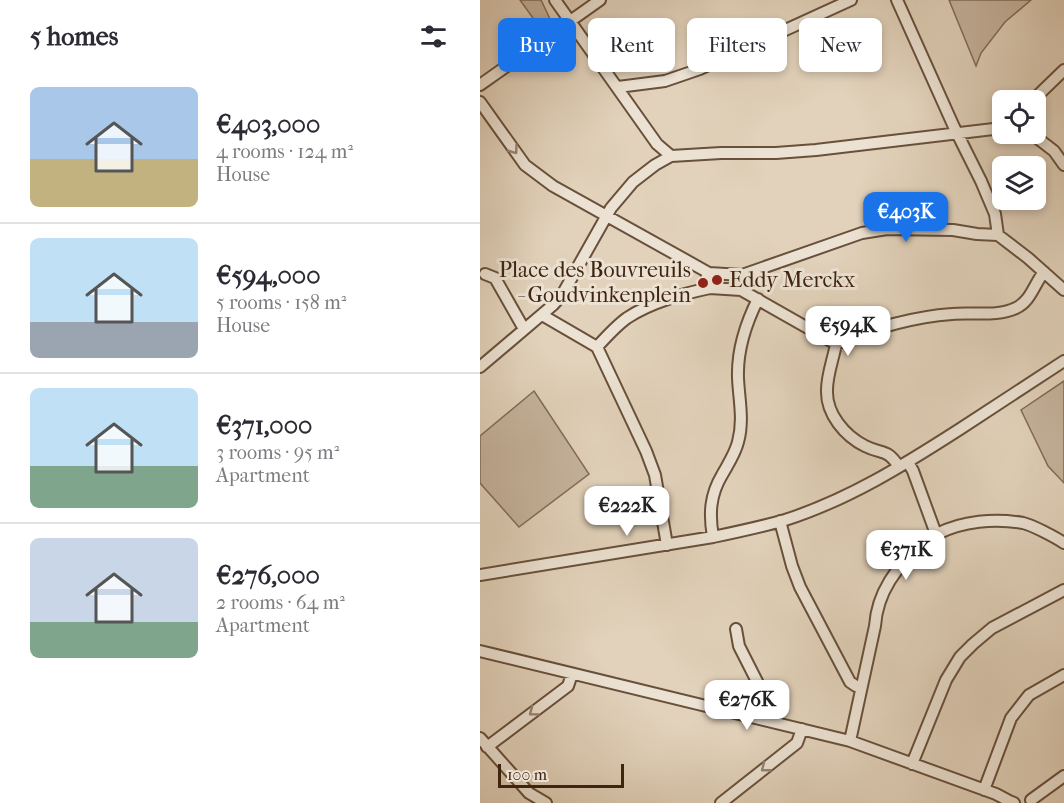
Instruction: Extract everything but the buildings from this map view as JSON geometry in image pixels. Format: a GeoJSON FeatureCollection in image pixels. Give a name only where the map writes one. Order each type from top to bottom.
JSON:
{"type":"FeatureCollection","features":[{"type":"Feature","properties":{"kind":"street"},"geometry":{"type":"LineString","coordinates":[[555,0],[567,18]]}},
{"type":"Feature","properties":{"kind":"street"},"geometry":{"type":"LineString","coordinates":[[575,18],[600,0]]}},
{"type":"Feature","properties":{"kind":"street"},"geometry":{"type":"LineString","coordinates":[[618,87],[665,81],[700,69],[851,0]]}},
{"type":"Feature","properties":{"kind":"street"},"geometry":{"type":"LineString","coordinates":[[897,0],[981,181],[994,214],[998,235]]}},
{"type":"Feature","properties":{"kind":"street"},"geometry":{"type":"LineString","coordinates":[[576,30],[657,144],[671,156]]}},
{"type":"Feature","properties":{"kind":"street"},"geometry":{"type":"LineString","coordinates":[[1043,90],[1064,70]]}},
{"type":"Feature","properties":{"kind":"street"},"geometry":{"type":"LineString","coordinates":[[480,85],[499,72]]}},
{"type":"Feature","properties":{"kind":"street"},"geometry":{"type":"LineString","coordinates":[[480,102],[525,165],[553,186],[709,273],[742,275],[862,233],[887,229],[953,230],[998,235],[1064,290]]}},
{"type":"Feature","properties":{"kind":"street"},"geometry":{"type":"LineString","coordinates":[[480,367],[553,305],[562,295],[619,196],[655,165],[671,156],[776,153],[992,129]]}},
{"type":"Feature","properties":{"kind":"street"},"geometry":{"type":"LineString","coordinates":[[655,165],[657,144]]}},
{"type":"Feature","properties":{"kind":"street"},"geometry":{"type":"LineString","coordinates":[[1045,144],[1054,151],[1064,165]]}},
{"type":"Feature","properties":{"kind":"street"},"geometry":{"type":"LineString","coordinates":[[836,344],[887,325],[916,318],[1005,312],[1023,303],[1044,272]]}},
{"type":"Feature","properties":{"kind":"street"},"geometry":{"type":"LineString","coordinates":[[709,273],[706,276],[706,283],[710,288]]}},
{"type":"Feature","properties":{"kind":"street"},"geometry":{"type":"LineString","coordinates":[[485,274],[495,278],[524,329]]}},
{"type":"Feature","properties":{"kind":"street"},"geometry":{"type":"LineString","coordinates":[[741,290],[745,286],[745,278],[742,275]]}},
{"type":"Feature","properties":{"kind":"street"},"geometry":{"type":"LineString","coordinates":[[597,347],[625,319],[640,310],[710,288],[741,290],[836,344]]}},
{"type":"Feature","properties":{"kind":"street"},"geometry":{"type":"LineString","coordinates":[[713,537],[710,510],[712,498],[738,444],[742,411],[738,377],[739,358],[744,332],[758,299]]}},
{"type":"Feature","properties":{"kind":"street"},"geometry":{"type":"LineString","coordinates":[[542,315],[597,347],[655,475],[667,545]]}},
{"type":"Feature","properties":{"kind":"street"},"geometry":{"type":"LineString","coordinates":[[836,344],[827,394],[832,412],[842,429],[852,438],[866,446],[890,454],[913,471],[936,534]]}},
{"type":"Feature","properties":{"kind":"street"},"geometry":{"type":"LineString","coordinates":[[480,575],[713,537],[780,521],[815,509],[904,464],[1064,361]]}},
{"type":"Feature","properties":{"kind":"street"},"geometry":{"type":"LineString","coordinates":[[850,741],[876,612],[882,594],[905,560],[936,534],[974,523],[1000,520],[1025,524],[1064,543]]}},
{"type":"Feature","properties":{"kind":"street"},"geometry":{"type":"LineString","coordinates":[[780,521],[800,587],[850,682],[861,687]]}},
{"type":"Feature","properties":{"kind":"street"},"geometry":{"type":"LineString","coordinates":[[912,764],[946,680],[960,657],[992,628],[1064,590]]}},
{"type":"Feature","properties":{"kind":"street"},"geometry":{"type":"LineString","coordinates":[[736,629],[739,646],[771,709],[769,721]]}},
{"type":"Feature","properties":{"kind":"street"},"geometry":{"type":"LineString","coordinates":[[480,651],[850,741],[996,794],[1014,803],[1022,797],[1032,802],[1064,776]]}},
{"type":"Feature","properties":{"kind":"street"},"geometry":{"type":"LineString","coordinates":[[546,803],[529,793],[484,743],[568,686],[572,674]]}},
{"type":"Feature","properties":{"kind":"street"},"geometry":{"type":"LineString","coordinates":[[984,790],[1011,718],[1029,695],[1064,675]]}},
{"type":"Feature","properties":{"kind":"street"},"geometry":{"type":"LineString","coordinates":[[721,803],[797,743],[802,729]]}},
{"type":"Feature","properties":{"kind":"shaded area"},"geometry":{"type":"Polygon","coordinates":[[[520,0],[541,0],[550,18],[533,18],[520,0]]]}},
{"type":"Feature","properties":{"kind":"shaded area"},"geometry":{"type":"Polygon","coordinates":[[[949,0],[1031,0],[1005,22],[981,53],[976,66],[949,0]]]}},
{"type":"Feature","properties":{"kind":"shaded area"},"geometry":{"type":"Polygon","coordinates":[[[1064,381],[1064,483],[1048,466],[1021,410],[1064,381]]]}},
{"type":"Feature","properties":{"kind":"shaded area"},"geometry":{"type":"Polygon","coordinates":[[[534,391],[589,474],[519,527],[480,483],[480,436],[534,391]]]}},
{"type":"Feature","properties":{"kind":"place","name":"Eddy Merckx"},"geometry":{"type":"Point","coordinates":[717,280]}},
{"type":"Feature","properties":{"kind":"place","name":"Place des Bouvreuils - Goudvinkenplein"},"geometry":{"type":"Point","coordinates":[703,283]}}]}
